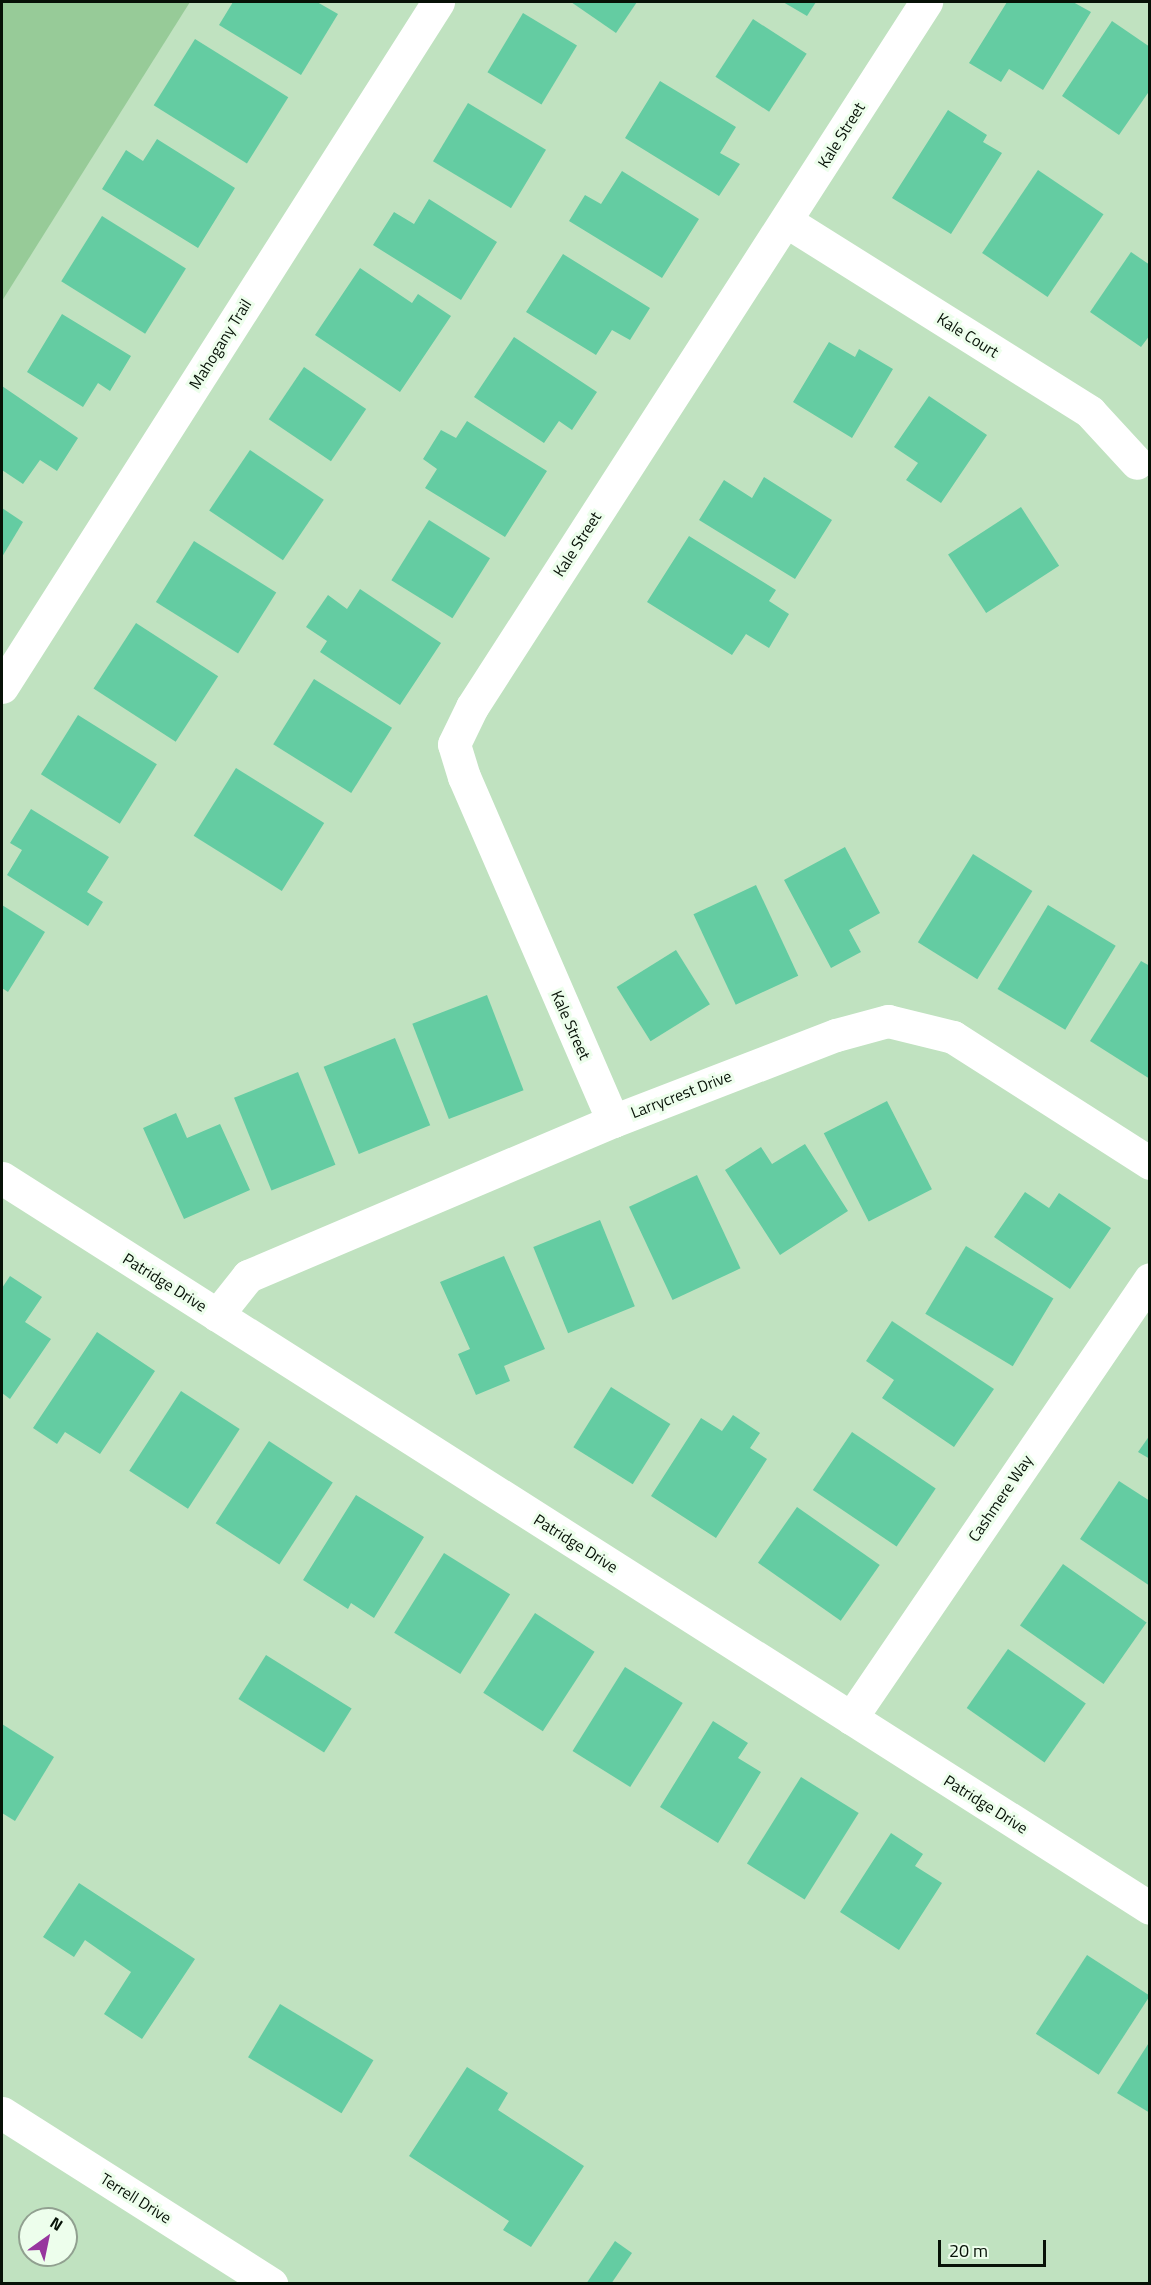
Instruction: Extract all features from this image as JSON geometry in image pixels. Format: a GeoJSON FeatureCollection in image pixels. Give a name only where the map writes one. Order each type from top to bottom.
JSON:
{"type":"FeatureCollection","features":[{"type":"Feature","properties":{"kind":"street","name":"Mahogany Trail"},"geometry":{"type":"LineString","coordinates":[[2,687],[438,2]]}},
{"type":"Feature","properties":{"kind":"street","name":"Kale Street"},"geometry":{"type":"LineString","coordinates":[[613,1121],[464,777],[454,744],[472,707],[926,2]]}},
{"type":"Feature","properties":{"kind":"street","name":"Kale Court"},"geometry":{"type":"LineString","coordinates":[[786,221],[1090,412],[1137,463]]}},
{"type":"Feature","properties":{"kind":"street","name":"Larrycrest Drive"},"geometry":{"type":"LineString","coordinates":[[217,1315],[248,1276],[613,1121],[836,1035],[888,1021],[953,1036],[1149,1163]]}},
{"type":"Feature","properties":{"kind":"street","name":"Patridge Drive"},"geometry":{"type":"LineString","coordinates":[[2,1178],[1149,1908]]}},
{"type":"Feature","properties":{"kind":"street","name":"Cashmere Way"},"geometry":{"type":"LineString","coordinates":[[851,1718],[1149,1279]]}},
{"type":"Feature","properties":{"kind":"street","name":"Terrell Drive"},"geometry":{"type":"LineString","coordinates":[[2,2113],[271,2283]]}},
{"type":"Feature","properties":{"kind":"green space"},"geometry":{"type":"Polygon","coordinates":[[[2,2],[190,2],[2,301],[2,2]]]}},
{"type":"Feature","properties":{"kind":"building"},"geometry":{"type":"Polygon","coordinates":[[[233,2],[317,2],[338,14],[301,75],[219,25],[233,2]]]}},
{"type":"Feature","properties":{"kind":"building"},"geometry":{"type":"Polygon","coordinates":[[[571,2],[637,2],[616,33],[571,2]]]}},
{"type":"Feature","properties":{"kind":"building"},"geometry":{"type":"Polygon","coordinates":[[[783,2],[816,2],[807,16],[783,2]]]}},
{"type":"Feature","properties":{"kind":"building"},"geometry":{"type":"Polygon","coordinates":[[[1007,2],[1073,2],[1091,12],[1043,90],[1009,69],[1001,82],[969,63],[1007,2]]]}},
{"type":"Feature","properties":{"kind":"building"},"geometry":{"type":"Polygon","coordinates":[[[523,13],[577,45],[541,105],[487,72],[523,13]]]}},
{"type":"Feature","properties":{"kind":"building"},"geometry":{"type":"Polygon","coordinates":[[[753,19],[807,54],[769,112],[715,77],[753,19]]]}},
{"type":"Feature","properties":{"kind":"building"},"geometry":{"type":"Polygon","coordinates":[[[1112,21],[1150,47],[1150,90],[1119,135],[1062,96],[1112,21]]]}},
{"type":"Feature","properties":{"kind":"building"},"geometry":{"type":"Polygon","coordinates":[[[195,39],[288,97],[247,163],[154,105],[195,39]]]}},
{"type":"Feature","properties":{"kind":"building"},"geometry":{"type":"Polygon","coordinates":[[[660,81],[736,127],[720,153],[740,164],[719,196],[625,138],[660,81]]]}},
{"type":"Feature","properties":{"kind":"building"},"geometry":{"type":"Polygon","coordinates":[[[468,103],[546,150],[511,208],[433,161],[468,103]]]}},
{"type":"Feature","properties":{"kind":"building"},"geometry":{"type":"Polygon","coordinates":[[[948,110],[987,135],[983,142],[1002,153],[951,234],[892,198],[948,110]]]}},
{"type":"Feature","properties":{"kind":"building"},"geometry":{"type":"Polygon","coordinates":[[[157,139],[235,188],[198,248],[102,189],[126,150],[143,161],[157,139]]]}},
{"type":"Feature","properties":{"kind":"building"},"geometry":{"type":"Polygon","coordinates":[[[1038,170],[1103,214],[1048,297],[982,253],[1038,170]]]}},
{"type":"Feature","properties":{"kind":"building"},"geometry":{"type":"Polygon","coordinates":[[[622,171],[699,219],[662,278],[569,221],[585,195],[601,204],[622,171]]]}},
{"type":"Feature","properties":{"kind":"building"},"geometry":{"type":"Polygon","coordinates":[[[429,199],[497,242],[461,300],[373,245],[394,212],[414,224],[429,199]]]}},
{"type":"Feature","properties":{"kind":"building"},"geometry":{"type":"Polygon","coordinates":[[[102,216],[186,268],[145,334],[61,281],[102,216]]]}},
{"type":"Feature","properties":{"kind":"building"},"geometry":{"type":"Polygon","coordinates":[[[1131,252],[1150,265],[1150,335],[1141,347],[1090,312],[1131,252]]]}},
{"type":"Feature","properties":{"kind":"building"},"geometry":{"type":"Polygon","coordinates":[[[563,254],[650,308],[630,340],[612,330],[596,355],[526,312],[563,254]]]}},
{"type":"Feature","properties":{"kind":"building"},"geometry":{"type":"Polygon","coordinates":[[[360,268],[412,303],[418,294],[451,316],[400,392],[315,335],[360,268]]]}},
{"type":"Feature","properties":{"kind":"building"},"geometry":{"type":"Polygon","coordinates":[[[62,314],[131,356],[110,391],[98,383],[83,407],[27,372],[62,314]]]}},
{"type":"Feature","properties":{"kind":"building"},"geometry":{"type":"Polygon","coordinates":[[[514,337],[597,392],[572,430],[559,421],[544,443],[474,397],[514,337]]]}},
{"type":"Feature","properties":{"kind":"building"},"geometry":{"type":"Polygon","coordinates":[[[829,342],[855,357],[859,349],[893,369],[852,438],[793,402],[829,342]]]}},
{"type":"Feature","properties":{"kind":"building"},"geometry":{"type":"Polygon","coordinates":[[[304,367],[366,409],[331,461],[269,419],[304,367]]]}},
{"type":"Feature","properties":{"kind":"building"},"geometry":{"type":"Polygon","coordinates":[[[2,386],[78,438],[57,471],[40,460],[23,484],[2,470],[2,386]]]}},
{"type":"Feature","properties":{"kind":"building"},"geometry":{"type":"Polygon","coordinates":[[[929,396],[987,435],[941,503],[906,480],[918,463],[894,447],[929,396]]]}},
{"type":"Feature","properties":{"kind":"building"},"geometry":{"type":"Polygon","coordinates":[[[467,421],[547,471],[505,537],[425,488],[437,469],[423,459],[441,430],[456,438],[467,421]]]}},
{"type":"Feature","properties":{"kind":"building"},"geometry":{"type":"Polygon","coordinates":[[[250,450],[324,500],[283,560],[209,511],[250,450]]]}},
{"type":"Feature","properties":{"kind":"building"},"geometry":{"type":"Polygon","coordinates":[[[764,477],[832,520],[795,579],[699,520],[724,480],[752,498],[764,477]]]}},
{"type":"Feature","properties":{"kind":"building"},"geometry":{"type":"Polygon","coordinates":[[[1021,507],[1059,566],[986,613],[948,554],[1021,507]]]}},
{"type":"Feature","properties":{"kind":"building"},"geometry":{"type":"Polygon","coordinates":[[[2,508],[23,522],[2,557],[2,508]]]}},
{"type":"Feature","properties":{"kind":"building"},"geometry":{"type":"Polygon","coordinates":[[[429,520],[490,558],[452,618],[391,580],[429,520]]]}},
{"type":"Feature","properties":{"kind":"building"},"geometry":{"type":"Polygon","coordinates":[[[689,536],[776,590],[769,601],[789,614],[769,648],[746,634],[732,655],[647,602],[689,536]]]}},
{"type":"Feature","properties":{"kind":"building"},"geometry":{"type":"Polygon","coordinates":[[[194,541],[276,592],[238,653],[156,602],[194,541]]]}},
{"type":"Feature","properties":{"kind":"building"},"geometry":{"type":"Polygon","coordinates":[[[360,589],[441,643],[400,705],[320,652],[327,641],[306,627],[328,595],[347,609],[360,589]]]}},
{"type":"Feature","properties":{"kind":"building"},"geometry":{"type":"Polygon","coordinates":[[[136,623],[218,676],[176,742],[94,688],[136,623]]]}},
{"type":"Feature","properties":{"kind":"building"},"geometry":{"type":"Polygon","coordinates":[[[314,679],[392,728],[351,793],[273,744],[314,679]]]}},
{"type":"Feature","properties":{"kind":"building"},"geometry":{"type":"Polygon","coordinates":[[[78,715],[157,764],[120,824],[41,774],[78,715]]]}},
{"type":"Feature","properties":{"kind":"building"},"geometry":{"type":"Polygon","coordinates":[[[236,768],[324,823],[282,891],[194,836],[236,768]]]}},
{"type":"Feature","properties":{"kind":"building"},"geometry":{"type":"Polygon","coordinates":[[[31,809],[109,857],[87,892],[103,902],[88,926],[7,875],[22,850],[10,843],[31,809]]]}},
{"type":"Feature","properties":{"kind":"building"},"geometry":{"type":"Polygon","coordinates":[[[845,847],[880,913],[849,930],[861,952],[831,968],[784,880],[845,847]]]}},
{"type":"Feature","properties":{"kind":"building"},"geometry":{"type":"Polygon","coordinates":[[[973,854],[1032,891],[977,979],[918,942],[973,854]]]}},
{"type":"Feature","properties":{"kind":"building"},"geometry":{"type":"Polygon","coordinates":[[[756,885],[798,976],[736,1005],[693,914],[756,885]]]}},
{"type":"Feature","properties":{"kind":"building"},"geometry":{"type":"Polygon","coordinates":[[[2,905],[45,932],[8,992],[2,988],[2,905]]]}},
{"type":"Feature","properties":{"kind":"building"},"geometry":{"type":"Polygon","coordinates":[[[1048,905],[1116,946],[1065,1030],[998,989],[1048,905]]]}},
{"type":"Feature","properties":{"kind":"building"},"geometry":{"type":"Polygon","coordinates":[[[676,950],[710,1004],[651,1041],[617,987],[676,950]]]}},
{"type":"Feature","properties":{"kind":"building"},"geometry":{"type":"Polygon","coordinates":[[[1141,961],[1150,966],[1150,1079],[1090,1041],[1141,961]]]}},
{"type":"Feature","properties":{"kind":"building"},"geometry":{"type":"Polygon","coordinates":[[[487,995],[524,1090],[449,1119],[412,1024],[487,995]]]}},
{"type":"Feature","properties":{"kind":"building"},"geometry":{"type":"Polygon","coordinates":[[[395,1038],[430,1125],[359,1154],[324,1067],[395,1038]]]}},
{"type":"Feature","properties":{"kind":"building"},"geometry":{"type":"Polygon","coordinates":[[[298,1072],[335,1165],[271,1191],[234,1098],[298,1072]]]}},
{"type":"Feature","properties":{"kind":"building"},"geometry":{"type":"Polygon","coordinates":[[[887,1101],[932,1189],[869,1221],[824,1133],[887,1101]]]}},
{"type":"Feature","properties":{"kind":"building"},"geometry":{"type":"Polygon","coordinates":[[[176,1113],[187,1138],[220,1124],[250,1190],[184,1219],[143,1128],[176,1113]]]}},
{"type":"Feature","properties":{"kind":"building"},"geometry":{"type":"Polygon","coordinates":[[[805,1144],[848,1211],[780,1255],[725,1170],[761,1147],[772,1164],[805,1144]]]}},
{"type":"Feature","properties":{"kind":"building"},"geometry":{"type":"Polygon","coordinates":[[[697,1175],[741,1268],[673,1300],[629,1207],[697,1175]]]}},
{"type":"Feature","properties":{"kind":"building"},"geometry":{"type":"Polygon","coordinates":[[[1025,1192],[1049,1208],[1059,1193],[1111,1228],[1070,1289],[994,1237],[1025,1192]]]}},
{"type":"Feature","properties":{"kind":"building"},"geometry":{"type":"Polygon","coordinates":[[[600,1220],[635,1306],[568,1333],[533,1247],[600,1220]]]}},
{"type":"Feature","properties":{"kind":"building"},"geometry":{"type":"Polygon","coordinates":[[[966,1246],[1053,1299],[1013,1366],[925,1314],[966,1246]]]}},
{"type":"Feature","properties":{"kind":"building"},"geometry":{"type":"Polygon","coordinates":[[[504,1256],[545,1349],[504,1366],[510,1381],[476,1395],[458,1354],[470,1349],[440,1282],[504,1256]]]}},
{"type":"Feature","properties":{"kind":"building"},"geometry":{"type":"Polygon","coordinates":[[[10,1276],[42,1297],[25,1322],[51,1339],[10,1399],[2,1393],[2,1288],[10,1276]]]}},
{"type":"Feature","properties":{"kind":"building"},"geometry":{"type":"Polygon","coordinates":[[[892,1321],[994,1389],[954,1447],[882,1398],[894,1380],[866,1361],[892,1321]]]}},
{"type":"Feature","properties":{"kind":"building"},"geometry":{"type":"Polygon","coordinates":[[[97,1332],[155,1371],[100,1454],[65,1432],[57,1444],[33,1428],[97,1332]]]}},
{"type":"Feature","properties":{"kind":"building"},"geometry":{"type":"Polygon","coordinates":[[[611,1387],[670,1424],[633,1484],[573,1447],[611,1387]]]}},
{"type":"Feature","properties":{"kind":"building"},"geometry":{"type":"Polygon","coordinates":[[[181,1391],[240,1429],[188,1509],[129,1471],[181,1391]]]}},
{"type":"Feature","properties":{"kind":"building"},"geometry":{"type":"Polygon","coordinates":[[[733,1415],[760,1433],[750,1448],[767,1459],[716,1538],[651,1496],[701,1418],[722,1431],[733,1415]]]}},
{"type":"Feature","properties":{"kind":"building"},"geometry":{"type":"Polygon","coordinates":[[[852,1432],[936,1488],[897,1547],[813,1490],[852,1432]]]}},
{"type":"Feature","properties":{"kind":"building"},"geometry":{"type":"Polygon","coordinates":[[[1150,1435],[1150,1459],[1138,1452],[1150,1435]]]}},
{"type":"Feature","properties":{"kind":"building"},"geometry":{"type":"Polygon","coordinates":[[[269,1441],[333,1482],[279,1565],[216,1523],[269,1441]]]}},
{"type":"Feature","properties":{"kind":"building"},"geometry":{"type":"Polygon","coordinates":[[[1119,1481],[1150,1501],[1150,1586],[1080,1539],[1119,1481]]]}},
{"type":"Feature","properties":{"kind":"building"},"geometry":{"type":"Polygon","coordinates":[[[356,1495],[424,1537],[374,1618],[351,1603],[348,1609],[303,1580],[356,1495]]]}},
{"type":"Feature","properties":{"kind":"building"},"geometry":{"type":"Polygon","coordinates":[[[797,1507],[880,1565],[841,1621],[758,1563],[797,1507]]]}},
{"type":"Feature","properties":{"kind":"building"},"geometry":{"type":"Polygon","coordinates":[[[444,1553],[510,1594],[460,1674],[394,1633],[444,1553]]]}},
{"type":"Feature","properties":{"kind":"building"},"geometry":{"type":"Polygon","coordinates":[[[1063,1564],[1147,1623],[1104,1684],[1020,1625],[1063,1564]]]}},
{"type":"Feature","properties":{"kind":"building"},"geometry":{"type":"Polygon","coordinates":[[[535,1613],[595,1652],[543,1731],[483,1693],[535,1613]]]}},
{"type":"Feature","properties":{"kind":"building"},"geometry":{"type":"Polygon","coordinates":[[[1008,1649],[1086,1703],[1045,1762],[967,1708],[1008,1649]]]}},
{"type":"Feature","properties":{"kind":"building"},"geometry":{"type":"Polygon","coordinates":[[[266,1655],[352,1709],[324,1753],[238,1699],[266,1655]]]}},
{"type":"Feature","properties":{"kind":"building"},"geometry":{"type":"Polygon","coordinates":[[[625,1667],[683,1703],[630,1787],[573,1751],[625,1667]]]}},
{"type":"Feature","properties":{"kind":"building"},"geometry":{"type":"Polygon","coordinates":[[[713,1721],[748,1743],[738,1758],[761,1772],[718,1843],[660,1807],[713,1721]]]}},
{"type":"Feature","properties":{"kind":"building"},"geometry":{"type":"Polygon","coordinates":[[[2,1724],[54,1757],[15,1821],[2,1813],[2,1724]]]}},
{"type":"Feature","properties":{"kind":"building"},"geometry":{"type":"Polygon","coordinates":[[[801,1777],[859,1813],[805,1900],[747,1864],[801,1777]]]}},
{"type":"Feature","properties":{"kind":"building"},"geometry":{"type":"Polygon","coordinates":[[[891,1833],[923,1854],[915,1866],[942,1883],[899,1950],[840,1912],[891,1833]]]}},
{"type":"Feature","properties":{"kind":"building"},"geometry":{"type":"Polygon","coordinates":[[[79,1883],[195,1959],[142,2039],[104,2014],[131,1972],[85,1940],[74,1957],[43,1937],[79,1883]]]}},
{"type":"Feature","properties":{"kind":"building"},"geometry":{"type":"Polygon","coordinates":[[[1087,1955],[1150,1996],[1099,2075],[1036,2034],[1087,1955]]]}},
{"type":"Feature","properties":{"kind":"building"},"geometry":{"type":"Polygon","coordinates":[[[280,2004],[373,2060],[341,2113],[248,2057],[280,2004]]]}},
{"type":"Feature","properties":{"kind":"building"},"geometry":{"type":"Polygon","coordinates":[[[1150,2041],[1150,2113],[1117,2093],[1150,2041]]]}},
{"type":"Feature","properties":{"kind":"building"},"geometry":{"type":"Polygon","coordinates":[[[467,2067],[508,2093],[498,2110],[584,2166],[531,2247],[503,2230],[509,2221],[409,2156],[467,2067]]]}},
{"type":"Feature","properties":{"kind":"building"},"geometry":{"type":"Polygon","coordinates":[[[615,2241],[632,2253],[611,2284],[586,2284],[615,2241]]]}}]}
